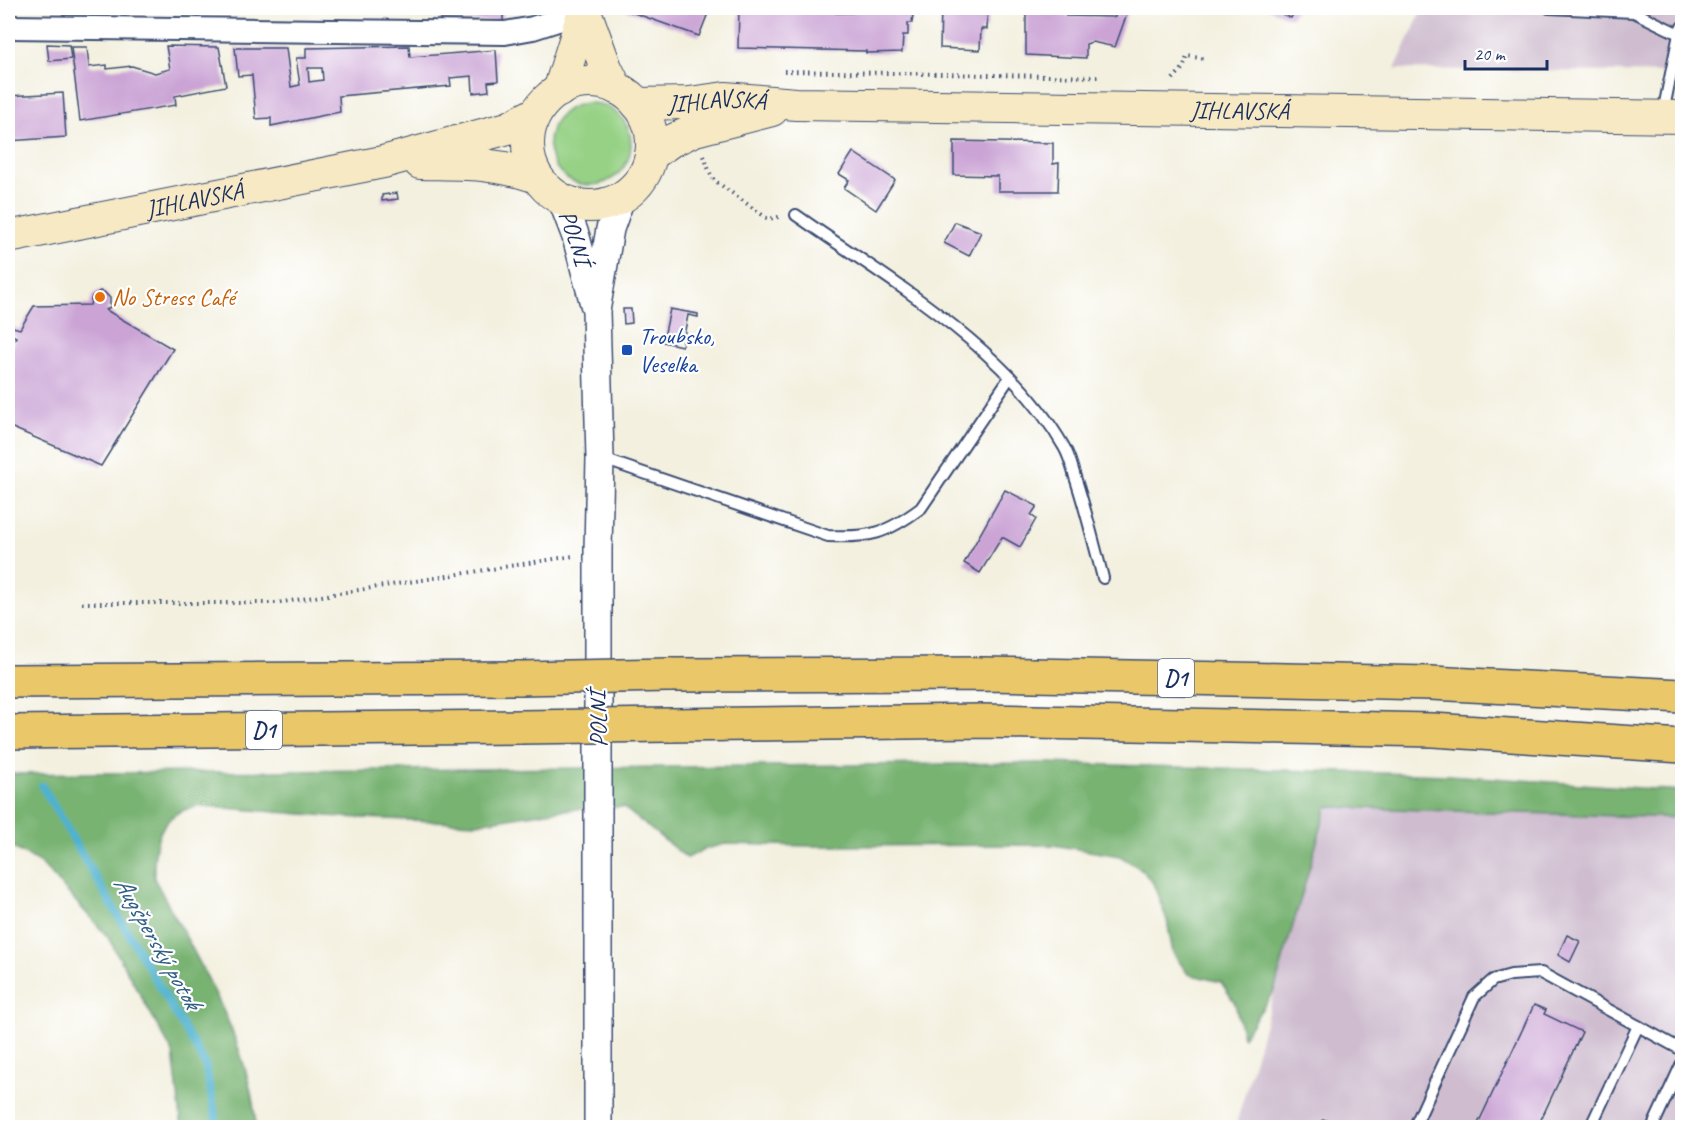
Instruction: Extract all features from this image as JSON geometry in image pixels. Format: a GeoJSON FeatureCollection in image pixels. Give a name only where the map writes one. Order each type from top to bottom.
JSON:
{"type":"FeatureCollection","features":[{"type":"Feature","properties":{"kind":"highway","name":"D1"},"geometry":{"type":"LineString","coordinates":[[8,681],[984,674],[1431,683],[1683,696]]}},
{"type":"Feature","properties":{"kind":"highway","name":"D1"},"geometry":{"type":"LineString","coordinates":[[8,732],[981,721],[1433,730],[1683,746]]}},
{"type":"Feature","properties":{"kind":"main road"},"geometry":{"type":"LineString","coordinates":[[559,91],[585,9]]}},
{"type":"Feature","properties":{"kind":"main road"},"geometry":{"type":"LineString","coordinates":[[585,9],[606,68],[626,96]]}},
{"type":"Feature","properties":{"kind":"main road","name":"JIHLAVSKÁ"},"geometry":{"type":"LineString","coordinates":[[626,96],[647,119],[652,136],[651,154],[646,172],[635,187],[621,198],[602,205],[581,206],[562,200],[548,190],[537,177],[530,162],[528,145],[530,129],[536,113],[546,101],[559,91],[577,84],[597,83],[626,96],[688,103],[725,98],[796,104],[1673,117]]}},
{"type":"Feature","properties":{"kind":"main road","name":"JIHLAVSKÁ"},"geometry":{"type":"LineString","coordinates":[[651,154],[671,141],[695,130],[796,104]]}},
{"type":"Feature","properties":{"kind":"main road","name":"JIHLAVSKÁ"},"geometry":{"type":"LineString","coordinates":[[8,237],[382,162],[508,128],[536,113]]}},
{"type":"Feature","properties":{"kind":"main road","name":"JIHLAVSKÁ"},"geometry":{"type":"LineString","coordinates":[[382,162],[488,164],[514,169],[537,177]]}},
{"type":"Feature","properties":{"kind":"street"},"geometry":{"type":"LineString","coordinates":[[8,27],[505,33],[533,28],[585,9]]}},
{"type":"Feature","properties":{"kind":"street","name":"POLNÍ"},"geometry":{"type":"LineString","coordinates":[[598,1128],[600,458],[596,311],[610,230],[621,198]]}},
{"type":"Feature","properties":{"kind":"street","name":"POLNÍ"},"geometry":{"type":"LineString","coordinates":[[562,200],[576,237],[596,311]]}},
{"type":"Feature","properties":{"kind":"lane"},"geometry":{"type":"LineString","coordinates":[[1549,8],[1634,12],[1681,31],[1673,117]]}},
{"type":"Feature","properties":{"kind":"lane"},"geometry":{"type":"LineString","coordinates":[[796,215],[977,345],[1010,377],[1039,411],[1065,448],[1084,503],[1103,578]]}},
{"type":"Feature","properties":{"kind":"lane"},"geometry":{"type":"LineString","coordinates":[[600,458],[828,536],[852,537],[877,534],[900,524],[921,508],[1010,377]]}},
{"type":"Feature","properties":{"kind":"lane"},"geometry":{"type":"LineString","coordinates":[[1414,1128],[1474,997],[1493,980],[1511,975],[1540,973],[1683,1050]]}},
{"type":"Feature","properties":{"kind":"lane"},"geometry":{"type":"LineString","coordinates":[[1590,1128],[1638,1026]]}},
{"type":"Feature","properties":{"kind":"lane"},"geometry":{"type":"LineString","coordinates":[[1652,1128],[1683,1063]]}},
{"type":"Feature","properties":{"kind":"path"},"geometry":{"type":"LineString","coordinates":[[701,147],[714,180],[768,219],[796,215]]}},
{"type":"Feature","properties":{"kind":"path"},"geometry":{"type":"LineString","coordinates":[[82,603],[277,603],[578,556],[598,550]]}},
{"type":"Feature","properties":{"kind":"shaded area"},"geometry":{"type":"Polygon","coordinates":[[[1423,8],[1682,8],[1682,73],[1395,69],[1423,8]]]}},
{"type":"Feature","properties":{"kind":"shaded area"},"geometry":{"type":"Polygon","coordinates":[[[1327,807],[1682,818],[1682,1127],[1235,1128],[1327,807]]]}},
{"type":"Feature","properties":{"kind":"green space"},"geometry":{"type":"Polygon","coordinates":[[[590,103],[606,106],[619,115],[628,128],[631,144],[628,160],[619,173],[606,182],[590,185],[574,182],[561,173],[552,160],[549,144],[552,128],[561,115],[574,106],[590,103]]]}},
{"type":"Feature","properties":{"kind":"green space"},"geometry":{"type":"Polygon","coordinates":[[[1046,763],[1448,775],[1682,791],[1682,818],[1327,807],[1274,991],[1243,1037],[1235,1003],[1221,982],[1188,974],[1173,953],[1167,920],[1153,883],[1141,869],[1120,856],[1053,845],[725,844],[705,849],[687,858],[623,807],[560,810],[477,823],[341,817],[200,806],[186,809],[175,815],[161,830],[155,852],[154,878],[218,998],[232,1030],[252,1094],[256,1127],[182,1128],[173,1053],[107,936],[41,863],[8,845],[8,774],[1046,763]]]}},
{"type":"Feature","properties":{"kind":"building"},"geometry":{"type":"Polygon","coordinates":[[[441,8],[503,8],[503,21],[440,20],[441,8]]]}},
{"type":"Feature","properties":{"kind":"building"},"geometry":{"type":"Polygon","coordinates":[[[620,8],[710,8],[699,36],[620,8]]]}},
{"type":"Feature","properties":{"kind":"building"},"geometry":{"type":"Polygon","coordinates":[[[739,8],[838,8],[836,13],[852,13],[852,8],[908,8],[908,14],[913,14],[912,23],[908,23],[908,35],[903,35],[902,52],[866,53],[866,51],[738,48],[739,8]]]}},
{"type":"Feature","properties":{"kind":"building"},"geometry":{"type":"Polygon","coordinates":[[[941,8],[988,8],[987,29],[981,29],[980,50],[940,48],[941,8]]]}},
{"type":"Feature","properties":{"kind":"building"},"geometry":{"type":"Polygon","coordinates":[[[1029,8],[1069,8],[1066,16],[1115,17],[1119,8],[1129,8],[1115,47],[1092,42],[1086,44],[1086,58],[1026,55],[1026,14],[1029,8]]]}},
{"type":"Feature","properties":{"kind":"building"},"geometry":{"type":"Polygon","coordinates":[[[1267,8],[1296,8],[1291,18],[1267,8]]]}},
{"type":"Feature","properties":{"kind":"building"},"geometry":{"type":"Polygon","coordinates":[[[47,44],[69,45],[71,59],[49,61],[47,44]]]}},
{"type":"Feature","properties":{"kind":"building"},"geometry":{"type":"Polygon","coordinates":[[[166,46],[219,47],[226,86],[175,96],[176,105],[80,121],[71,47],[87,47],[89,67],[107,65],[107,69],[132,66],[155,73],[170,69],[166,46]]]}},
{"type":"Feature","properties":{"kind":"building"},"geometry":{"type":"Polygon","coordinates":[[[409,46],[410,57],[496,50],[498,81],[488,82],[489,91],[473,93],[472,76],[450,78],[451,86],[339,96],[340,112],[271,126],[271,118],[256,119],[252,75],[238,76],[235,48],[286,48],[291,87],[300,85],[296,58],[306,58],[306,48],[409,46]],[[308,68],[309,82],[323,80],[322,68],[308,68]]]}},
{"type":"Feature","properties":{"kind":"building"},"geometry":{"type":"Polygon","coordinates":[[[63,93],[66,137],[8,141],[8,96],[63,93]]]}},
{"type":"Feature","properties":{"kind":"building"},"geometry":{"type":"Polygon","coordinates":[[[954,141],[1053,143],[1053,164],[1059,163],[1058,191],[998,191],[998,176],[954,175],[954,141]]]}},
{"type":"Feature","properties":{"kind":"building"},"geometry":{"type":"Polygon","coordinates":[[[853,152],[895,180],[876,210],[844,188],[849,180],[839,174],[853,152]]]}},
{"type":"Feature","properties":{"kind":"building"},"geometry":{"type":"Polygon","coordinates":[[[397,193],[398,199],[382,201],[382,195],[397,193]]]}},
{"type":"Feature","properties":{"kind":"building"},"geometry":{"type":"Polygon","coordinates":[[[955,222],[981,232],[969,256],[944,243],[955,222]]]}},
{"type":"Feature","properties":{"kind":"building"},"geometry":{"type":"Polygon","coordinates":[[[100,291],[110,298],[110,307],[106,310],[173,349],[101,466],[8,426],[8,351],[16,337],[8,333],[9,326],[20,329],[34,306],[90,305],[92,296],[100,291]]]}},
{"type":"Feature","properties":{"kind":"building"},"geometry":{"type":"Polygon","coordinates":[[[623,309],[631,309],[632,323],[624,324],[623,309]]]}},
{"type":"Feature","properties":{"kind":"building"},"geometry":{"type":"Polygon","coordinates":[[[670,309],[698,314],[698,317],[688,315],[682,346],[663,342],[670,309]]]}},
{"type":"Feature","properties":{"kind":"building"},"geometry":{"type":"Polygon","coordinates":[[[1005,490],[1037,506],[1031,515],[1036,519],[1020,547],[1002,537],[980,573],[964,563],[1005,490]]]}},
{"type":"Feature","properties":{"kind":"building"},"geometry":{"type":"Polygon","coordinates":[[[1567,935],[1580,941],[1570,962],[1558,955],[1567,935]]]}},
{"type":"Feature","properties":{"kind":"building"},"geometry":{"type":"Polygon","coordinates":[[[1534,1005],[1546,1010],[1544,1014],[1582,1032],[1537,1128],[1476,1128],[1534,1005]]]}},
{"type":"Feature","properties":{"kind":"waterway","name":"Augšperský potok"},"geometry":{"type":"LineString","coordinates":[[42,786],[205,1064],[218,1128]]}},
{"type":"Feature","properties":{"kind":"place","name":"No Stress Café"},"geometry":{"type":"Point","coordinates":[100,297]}},
{"type":"Feature","properties":{"kind":"place","name":"Troubsko, Veselka"},"geometry":{"type":"Point","coordinates":[627,350]}}]}
